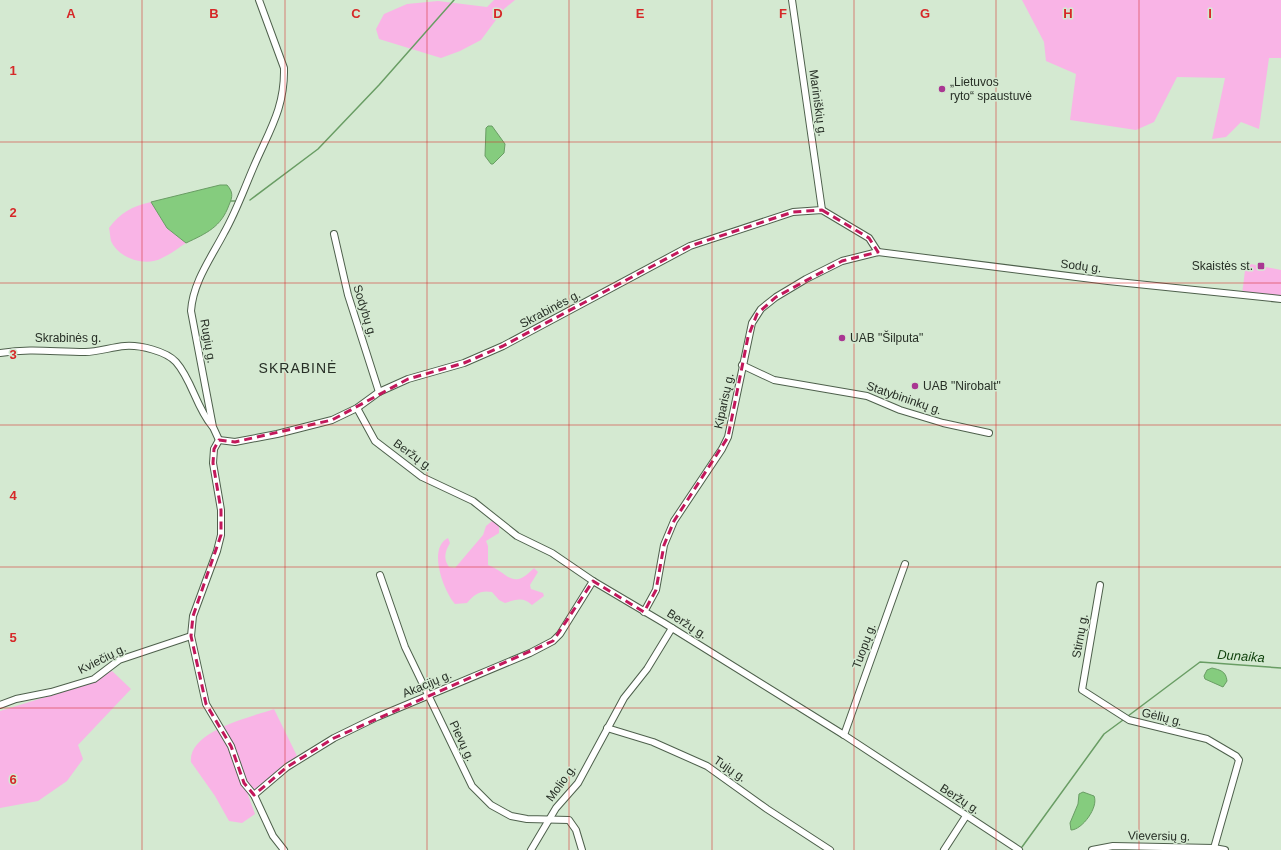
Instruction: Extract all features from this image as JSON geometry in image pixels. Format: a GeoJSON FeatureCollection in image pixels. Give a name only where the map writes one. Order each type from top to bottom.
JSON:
{"type":"FeatureCollection","features":[{"type":"Feature","properties":{"kind":"street","name":"Rugių g."},"geometry":{"type":"LineString","coordinates":[[219,440],[213,427],[191,311],[193,294],[234,216],[254,165],[272,129],[282,94],[284,78],[282,60],[259,0]]}},
{"type":"Feature","properties":{"kind":"street","name":"Mariniškių g."},"geometry":{"type":"LineString","coordinates":[[792,0],[822,210]]}},
{"type":"Feature","properties":{"kind":"street"},"geometry":{"type":"LineString","coordinates":[[822,210],[870,238],[878,252]]}},
{"type":"Feature","properties":{"kind":"street","name":"Skrabinės g."},"geometry":{"type":"LineString","coordinates":[[219,440],[235,442],[284,433],[332,420],[357,408],[380,392],[408,378],[464,363],[502,346],[690,246],[792,212],[822,210]]}},
{"type":"Feature","properties":{"kind":"street","name":"Sodybų g."},"geometry":{"type":"LineString","coordinates":[[334,234],[348,295],[380,392]]}},
{"type":"Feature","properties":{"kind":"street","name":"Sodų g."},"geometry":{"type":"LineString","coordinates":[[878,252],[1186,290],[1281,299]]}},
{"type":"Feature","properties":{"kind":"street","name":"Kiparisų g."},"geometry":{"type":"LineString","coordinates":[[644,612],[656,590],[664,545],[674,521],[722,449],[728,437],[752,323],[761,310],[776,297],[842,261],[878,252]]}},
{"type":"Feature","properties":{"kind":"street","name":"Skrabinės g."},"geometry":{"type":"LineString","coordinates":[[0,353],[35,349],[101,351],[126,346],[147,349],[169,356],[181,369],[203,414],[213,427]]}},
{"type":"Feature","properties":{"kind":"street","name":"Statybininkų g."},"geometry":{"type":"LineString","coordinates":[[742,365],[774,380],[867,396],[900,410],[943,423],[989,433]]}},
{"type":"Feature","properties":{"kind":"street","name":"Beržų g."},"geometry":{"type":"LineString","coordinates":[[357,408],[375,441],[422,477],[473,501],[517,536],[552,553],[593,581],[672,628],[844,735],[1019,850]]}},
{"type":"Feature","properties":{"kind":"street"},"geometry":{"type":"LineString","coordinates":[[219,440],[214,449],[213,463],[222,510],[221,535],[217,551],[193,616],[191,636],[206,704],[230,746],[244,782],[254,795],[273,836],[284,850]]}},
{"type":"Feature","properties":{"kind":"street","name":"Tuopų g."},"geometry":{"type":"LineString","coordinates":[[844,735],[905,564]]}},
{"type":"Feature","properties":{"kind":"street","name":"Pievų g."},"geometry":{"type":"LineString","coordinates":[[380,575],[396,625],[427,696],[447,732],[465,774],[482,798],[490,805],[511,816],[527,819],[569,820],[576,830],[582,850]]}},
{"type":"Feature","properties":{"kind":"street","name":"Akacijų g."},"geometry":{"type":"LineString","coordinates":[[254,795],[286,768],[317,747],[371,720],[530,653],[553,641],[560,634],[593,581]]}},
{"type":"Feature","properties":{"kind":"street","name":"Stirnų g."},"geometry":{"type":"LineString","coordinates":[[1082,690],[1100,585]]}},
{"type":"Feature","properties":{"kind":"street","name":"Molio g."},"geometry":{"type":"LineString","coordinates":[[531,850],[551,819],[556,808],[578,783],[624,698],[647,669],[672,628]]}},
{"type":"Feature","properties":{"kind":"street","name":"Kviečių g."},"geometry":{"type":"LineString","coordinates":[[0,705],[16,699],[51,692],[94,679],[120,660],[191,636]]}},
{"type":"Feature","properties":{"kind":"street","name":"Gėlių g."},"geometry":{"type":"LineString","coordinates":[[1082,690],[1129,720],[1207,739],[1236,756],[1239,760],[1214,848]]}},
{"type":"Feature","properties":{"kind":"street","name":"Tujų g."},"geometry":{"type":"LineString","coordinates":[[607,728],[636,735],[707,766],[767,809],[830,850]]}},
{"type":"Feature","properties":{"kind":"street"},"geometry":{"type":"LineString","coordinates":[[944,850],[966,816]]}},
{"type":"Feature","properties":{"kind":"street","name":"Vieversių g."},"geometry":{"type":"LineString","coordinates":[[1092,850],[1113,846],[1214,848],[1225,850]]}},
{"type":"Feature","properties":{"kind":"highlighted area"},"geometry":{"type":"Polygon","coordinates":[[[822,210],[869,238],[878,252],[842,261],[776,297],[757,314],[748,337],[728,437],[674,521],[664,545],[656,590],[644,612],[593,581],[553,641],[334,738],[287,767],[254,795],[244,783],[231,746],[206,704],[191,636],[193,616],[221,535],[221,510],[213,463],[214,449],[219,440],[235,442],[332,420],[408,379],[464,363],[503,346],[690,246],[793,212],[822,210]]]}},
{"type":"Feature","properties":{"kind":"shaded area"},"geometry":{"type":"Polygon","coordinates":[[[494,0],[515,0],[504,9],[481,40],[460,51],[441,58],[379,39],[376,29],[384,14],[407,4],[438,1],[487,7],[494,0]]]}},
{"type":"Feature","properties":{"kind":"shaded area"},"geometry":{"type":"Polygon","coordinates":[[[1022,0],[1281,0],[1281,58],[1269,58],[1259,129],[1241,122],[1226,137],[1212,139],[1225,78],[1177,77],[1154,122],[1136,130],[1070,120],[1076,74],[1046,61],[1044,42],[1022,0]]]}},
{"type":"Feature","properties":{"kind":"shaded area"},"geometry":{"type":"Polygon","coordinates":[[[488,126],[492,126],[505,144],[504,153],[493,164],[491,164],[485,156],[486,128],[488,126]]]}},
{"type":"Feature","properties":{"kind":"shaded area"},"geometry":{"type":"Polygon","coordinates":[[[220,185],[227,185],[232,194],[226,213],[217,224],[207,232],[186,243],[167,228],[151,202],[220,185]]]}},
{"type":"Feature","properties":{"kind":"shaded area"},"geometry":{"type":"Polygon","coordinates":[[[151,202],[167,228],[186,243],[156,261],[148,262],[134,260],[120,253],[115,247],[111,241],[109,228],[122,214],[132,208],[151,202]]]}},
{"type":"Feature","properties":{"kind":"shaded area"},"geometry":{"type":"Polygon","coordinates":[[[1246,263],[1281,270],[1281,297],[1242,294],[1246,263]]]}},
{"type":"Feature","properties":{"kind":"shaded area"},"geometry":{"type":"Polygon","coordinates":[[[492,521],[496,522],[499,526],[499,533],[486,541],[488,546],[488,565],[515,579],[527,575],[534,568],[538,572],[530,585],[531,589],[543,593],[544,596],[532,605],[525,600],[516,600],[505,603],[499,600],[492,592],[478,593],[467,603],[455,604],[446,590],[442,580],[438,560],[442,543],[448,538],[450,543],[445,558],[449,567],[455,568],[483,535],[486,526],[492,521]]]}},
{"type":"Feature","properties":{"kind":"shaded area"},"geometry":{"type":"Polygon","coordinates":[[[1212,668],[1220,670],[1224,673],[1227,681],[1223,687],[1205,679],[1204,676],[1207,670],[1212,668]]]}},
{"type":"Feature","properties":{"kind":"shaded area"},"geometry":{"type":"Polygon","coordinates":[[[112,671],[131,689],[78,745],[83,759],[67,781],[38,801],[0,808],[0,711],[75,688],[112,671]]]}},
{"type":"Feature","properties":{"kind":"shaded area"},"geometry":{"type":"Polygon","coordinates":[[[274,709],[297,756],[248,795],[255,814],[242,823],[229,821],[215,796],[191,762],[193,751],[199,742],[223,727],[274,709]]]}},
{"type":"Feature","properties":{"kind":"shaded area"},"geometry":{"type":"Polygon","coordinates":[[[1083,792],[1094,796],[1094,806],[1092,812],[1084,822],[1080,826],[1071,830],[1070,823],[1078,804],[1079,794],[1083,792]]]}},
{"type":"Feature","properties":{"kind":"waterway"},"geometry":{"type":"LineString","coordinates":[[250,200],[318,149],[379,85],[454,0]]}},
{"type":"Feature","properties":{"kind":"waterway","name":"Dunaika"},"geometry":{"type":"LineString","coordinates":[[1128,716],[1200,662],[1281,668]]}},
{"type":"Feature","properties":{"kind":"waterway"},"geometry":{"type":"LineString","coordinates":[[1022,847],[1104,734],[1123,720]]}},
{"type":"Feature","properties":{"kind":"place","name":"„Lietuvos ryto“ spaustuvė"},"geometry":{"type":"Point","coordinates":[942,89]}},
{"type":"Feature","properties":{"kind":"place","name":"Skaistės st."},"geometry":{"type":"Point","coordinates":[1261,266]}},
{"type":"Feature","properties":{"kind":"place","name":"UAB \"Šilputa\""},"geometry":{"type":"Point","coordinates":[842,338]}},
{"type":"Feature","properties":{"kind":"place","name":"UAB \"Nirobalt\""},"geometry":{"type":"Point","coordinates":[915,386]}},
{"type":"Feature","properties":{"kind":"district","name":"SKRABINĖ"},"geometry":{"type":"Point","coordinates":[298,368]}}]}
